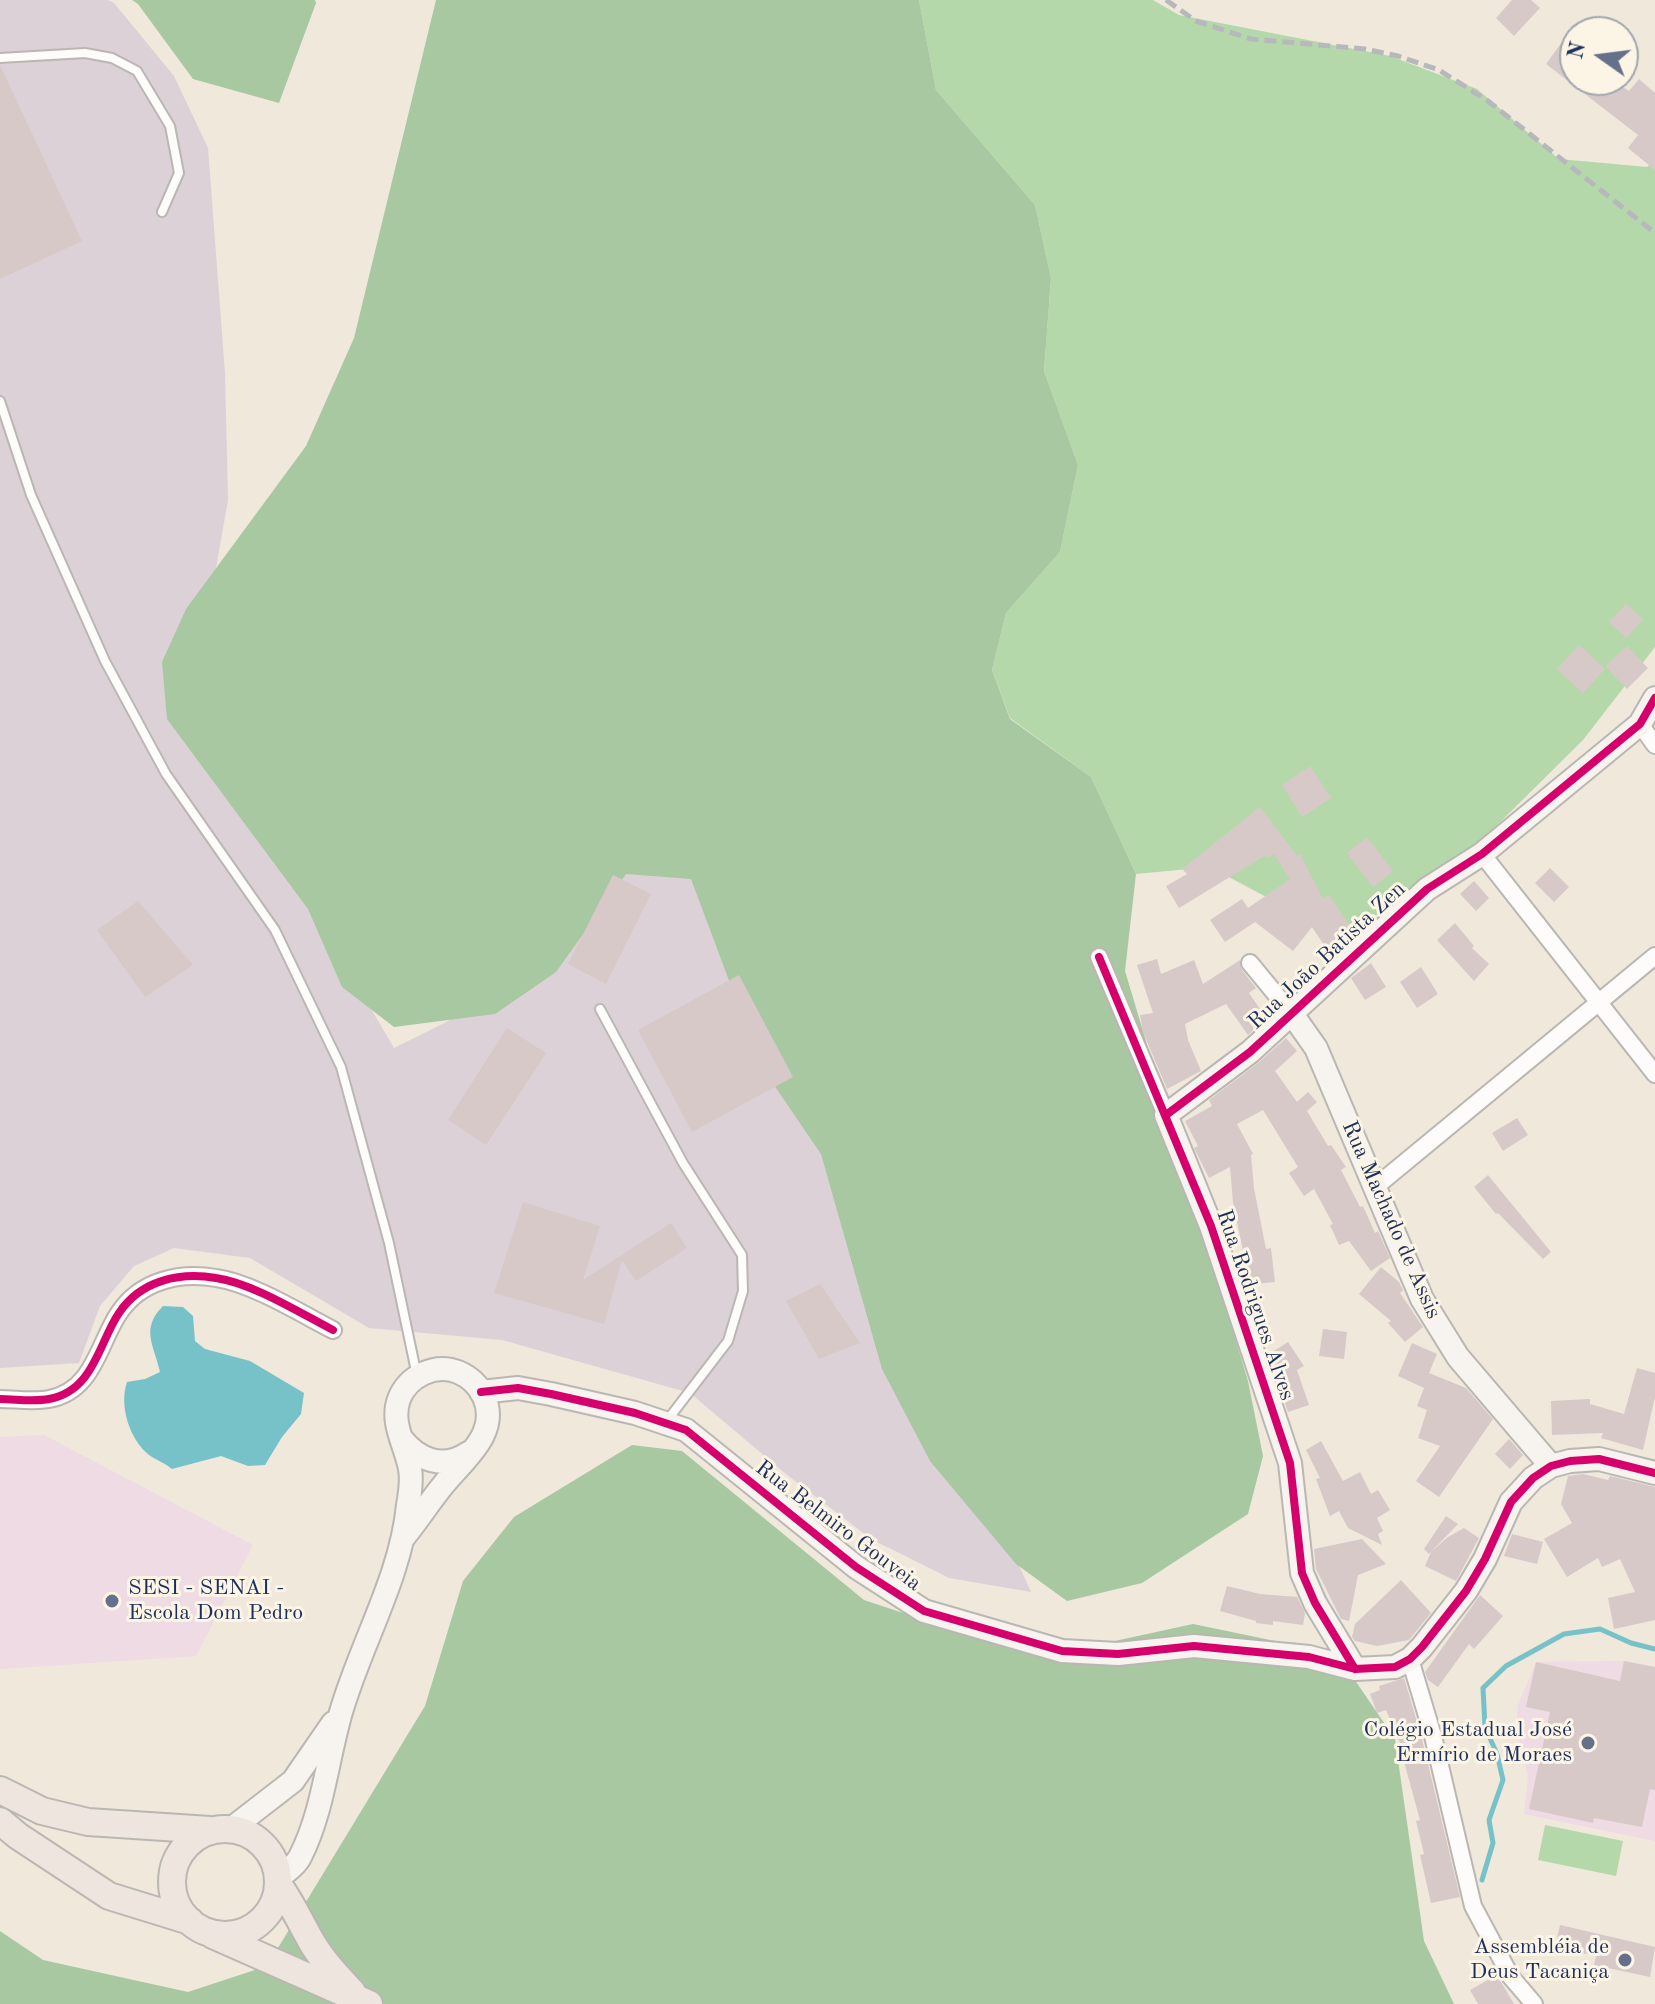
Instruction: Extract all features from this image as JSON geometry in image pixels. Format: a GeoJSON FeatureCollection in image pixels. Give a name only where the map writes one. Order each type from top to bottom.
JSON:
{"type":"FeatureCollection","features":[{"type":"Feature","properties":{"kind":"main road"},"geometry":{"type":"LineString","coordinates":[[0,1790],[42,1811],[88,1822],[221,1829],[249,1834],[264,1844],[274,1860],[278,1881],[274,1903],[262,1920],[246,1931],[226,1935],[109,1896],[0,1821]]}},
{"type":"Feature","properties":{"kind":"main road"},"geometry":{"type":"LineString","coordinates":[[221,1829],[190,1841],[177,1859],[172,1881],[177,1903],[198,1926],[365,2002]]}},
{"type":"Feature","properties":{"kind":"main road"},"geometry":{"type":"LineString","coordinates":[[278,1881],[312,1942],[335,1974],[365,2002]]}},
{"type":"Feature","properties":{"kind":"street","name":"Rua João Batista Zen"},"geometry":{"type":"LineString","coordinates":[[1166,1115],[1250,1052],[1427,889],[1482,854],[1640,724],[1655,698]]}},
{"type":"Feature","properties":{"kind":"street"},"geometry":{"type":"LineString","coordinates":[[1640,724],[1655,745]]}},
{"type":"Feature","properties":{"kind":"street"},"geometry":{"type":"LineString","coordinates":[[1482,854],[1655,1074]]}},
{"type":"Feature","properties":{"kind":"street"},"geometry":{"type":"LineString","coordinates":[[1374,1188],[1655,956]]}},
{"type":"Feature","properties":{"kind":"street","name":"Rua Rodrigues Alves"},"geometry":{"type":"LineString","coordinates":[[1099,957],[1211,1226],[1290,1463],[1302,1573],[1315,1603],[1355,1669]]}},
{"type":"Feature","properties":{"kind":"street","name":"Rua Machado de Assis"},"geometry":{"type":"LineString","coordinates":[[1250,963],[1316,1048],[1422,1299],[1458,1357],[1551,1466]]}},
{"type":"Feature","properties":{"kind":"street"},"geometry":{"type":"LineString","coordinates":[[0,1399],[50,1399],[73,1388],[97,1361],[119,1312],[147,1287],[176,1276],[218,1278],[263,1294],[333,1330]]}},
{"type":"Feature","properties":{"kind":"street"},"geometry":{"type":"LineString","coordinates":[[278,1881],[299,1860],[315,1816],[341,1712],[404,1537],[411,1472],[396,1425],[396,1411],[407,1385],[417,1376],[430,1371],[457,1372],[469,1378],[481,1392],[488,1414],[487,1427],[481,1440],[404,1537]]}},
{"type":"Feature","properties":{"kind":"street","name":"Rua Belmiro Gouveia"},"geometry":{"type":"LineString","coordinates":[[481,1392],[518,1388],[635,1413],[686,1430],[856,1567],[924,1611],[1062,1651],[1118,1654],[1194,1646],[1245,1649],[1309,1657],[1355,1669],[1395,1667],[1410,1659]]}},
{"type":"Feature","properties":{"kind":"street"},"geometry":{"type":"LineString","coordinates":[[401,1438],[420,1457],[434,1461],[461,1458],[472,1451]]}},
{"type":"Feature","properties":{"kind":"street"},"geometry":{"type":"LineString","coordinates":[[1534,2004],[1511,1977],[1473,1906],[1433,1736],[1410,1659],[1466,1591],[1485,1559],[1511,1502],[1533,1478],[1551,1466],[1599,1459],[1655,1473]]}},
{"type":"Feature","properties":{"kind":"street"},"geometry":{"type":"LineString","coordinates":[[221,1829],[293,1781],[341,1712]]}},
{"type":"Feature","properties":{"kind":"lane"},"geometry":{"type":"LineString","coordinates":[[0,58],[85,53],[112,58],[137,71],[170,126],[179,173],[162,212]]}},
{"type":"Feature","properties":{"kind":"lane"},"geometry":{"type":"LineString","coordinates":[[0,401],[31,495],[105,661],[166,774],[275,930],[341,1067],[389,1243],[417,1376]]}},
{"type":"Feature","properties":{"kind":"lane"},"geometry":{"type":"LineString","coordinates":[[600,1009],[683,1163],[742,1255],[743,1291],[728,1341],[665,1423]]}},
{"type":"Feature","properties":{"kind":"shaded area"},"geometry":{"type":"Polygon","coordinates":[[[0,0],[108,0],[114,3],[174,76],[208,148],[225,373],[228,500],[192,704],[394,1048],[543,974],[655,760],[1031,1592],[949,1578],[871,1539],[786,1474],[690,1393],[502,1340],[369,1328],[250,1258],[174,1248],[134,1266],[100,1306],[79,1363],[0,1368],[0,0]]]}},
{"type":"Feature","properties":{"kind":"shaded area","name":"SESI - SENAI - Escola Dom Pedro"},"geometry":{"type":"Polygon","coordinates":[[[44,1435],[253,1545],[196,1656],[0,1669],[0,1437],[44,1435]]]}},
{"type":"Feature","properties":{"kind":"shaded area","name":"Colégio Estadual José Ermírio de Moraes"},"geometry":{"type":"Polygon","coordinates":[[[1624,1661],[1655,1667],[1655,1841],[1524,1814],[1528,1776],[1516,1726],[1518,1705],[1536,1662],[1624,1661]]]}},
{"type":"Feature","properties":{"kind":"green space"},"geometry":{"type":"Polygon","coordinates":[[[132,0],[315,0],[316,3],[279,103],[193,79],[132,0]]]}},
{"type":"Feature","properties":{"kind":"green space"},"geometry":{"type":"Polygon","coordinates":[[[436,0],[919,0],[936,90],[1035,205],[1051,278],[1044,371],[1078,465],[1060,552],[1006,613],[992,670],[1010,719],[1091,777],[1136,874],[1125,971],[1248,1381],[1263,1456],[1248,1514],[1142,1583],[1067,1601],[1016,1564],[930,1461],[882,1369],[821,1154],[761,1066],[691,879],[626,874],[556,972],[495,1014],[394,1027],[342,987],[308,909],[167,719],[162,662],[186,609],[306,446],[354,338],[436,0]]]}},
{"type":"Feature","properties":{"kind":"green space"},"geometry":{"type":"Polygon","coordinates":[[[919,0],[1153,0],[1179,15],[1390,56],[1477,89],[1559,159],[1647,167],[1655,160],[1655,647],[1583,740],[1478,844],[1388,911],[1330,931],[1210,867],[1136,874],[1091,777],[1010,718],[992,670],[1006,613],[1060,552],[1078,465],[1044,371],[1051,278],[1035,205],[936,90],[919,0]]]}},
{"type":"Feature","properties":{"kind":"green space"},"geometry":{"type":"Polygon","coordinates":[[[632,1445],[682,1451],[864,1600],[1030,1655],[1078,1649],[1193,1624],[1275,1641],[1348,1670],[1395,1739],[1424,1941],[1454,2004],[0,2004],[0,1931],[43,1960],[188,1992],[267,1966],[425,1706],[463,1581],[514,1517],[632,1445]]]}},
{"type":"Feature","properties":{"kind":"green space"},"geometry":{"type":"Polygon","coordinates":[[[1545,1825],[1623,1841],[1616,1876],[1538,1860],[1545,1825]]]}},
{"type":"Feature","properties":{"kind":"water"},"geometry":{"type":"Polygon","coordinates":[[[163,1306],[183,1307],[193,1316],[195,1341],[205,1349],[250,1361],[304,1393],[301,1414],[265,1465],[248,1466],[221,1456],[172,1469],[149,1455],[136,1440],[125,1411],[125,1391],[127,1382],[160,1372],[150,1330],[163,1306]]]}},
{"type":"Feature","properties":{"kind":"building"},"geometry":{"type":"Polygon","coordinates":[[[1512,0],[1531,0],[1540,8],[1514,36],[1496,18],[1512,0]]]}},
{"type":"Feature","properties":{"kind":"building"},"geometry":{"type":"Polygon","coordinates":[[[1559,46],[1559,74],[1546,64],[1559,46]]]}},
{"type":"Feature","properties":{"kind":"building"},"geometry":{"type":"Polygon","coordinates":[[[0,65],[82,241],[0,279],[0,65]]]}},
{"type":"Feature","properties":{"kind":"building"},"geometry":{"type":"Polygon","coordinates":[[[1639,79],[1655,93],[1655,170],[1628,148],[1638,135],[1587,96],[1639,96],[1639,79]]]}},
{"type":"Feature","properties":{"kind":"building"},"geometry":{"type":"Polygon","coordinates":[[[1626,604],[1643,619],[1626,638],[1609,622],[1626,604]]]}},
{"type":"Feature","properties":{"kind":"building"},"geometry":{"type":"Polygon","coordinates":[[[1579,645],[1605,669],[1583,693],[1557,669],[1579,645]]]}},
{"type":"Feature","properties":{"kind":"building"},"geometry":{"type":"Polygon","coordinates":[[[1627,646],[1648,668],[1627,689],[1605,666],[1627,646]]]}},
{"type":"Feature","properties":{"kind":"building"},"geometry":{"type":"Polygon","coordinates":[[[1310,766],[1331,798],[1302,817],[1282,785],[1310,766]]]}},
{"type":"Feature","properties":{"kind":"building"},"geometry":{"type":"Polygon","coordinates":[[[1260,807],[1297,856],[1300,854],[1323,899],[1329,895],[1356,935],[1330,954],[1312,927],[1293,951],[1255,922],[1225,942],[1210,920],[1242,899],[1248,908],[1290,879],[1274,854],[1268,858],[1266,855],[1179,908],[1166,886],[1187,874],[1182,869],[1260,807]]]}},
{"type":"Feature","properties":{"kind":"building"},"geometry":{"type":"Polygon","coordinates":[[[1367,837],[1393,871],[1373,887],[1347,853],[1367,837]]]}},
{"type":"Feature","properties":{"kind":"building"},"geometry":{"type":"Polygon","coordinates":[[[1550,868],[1569,887],[1554,902],[1535,883],[1550,868]]]}},
{"type":"Feature","properties":{"kind":"building"},"geometry":{"type":"Polygon","coordinates":[[[613,875],[651,894],[606,984],[568,964],[613,875]]]}},
{"type":"Feature","properties":{"kind":"building"},"geometry":{"type":"Polygon","coordinates":[[[1474,881],[1489,898],[1476,911],[1460,894],[1474,881]]]}},
{"type":"Feature","properties":{"kind":"building"},"geometry":{"type":"Polygon","coordinates":[[[138,901],[193,965],[145,997],[97,930],[138,901]]]}},
{"type":"Feature","properties":{"kind":"building"},"geometry":{"type":"Polygon","coordinates":[[[1455,923],[1474,946],[1472,948],[1489,964],[1474,981],[1437,940],[1455,923]]]}},
{"type":"Feature","properties":{"kind":"building"},"geometry":{"type":"Polygon","coordinates":[[[1157,959],[1161,974],[1194,960],[1203,984],[1240,960],[1242,970],[1256,988],[1249,993],[1266,1018],[1248,1035],[1226,1004],[1185,1024],[1201,1071],[1167,1089],[1143,1032],[1140,1015],[1153,1013],[1137,965],[1157,959]]]}},
{"type":"Feature","properties":{"kind":"building"},"geometry":{"type":"Polygon","coordinates":[[[1371,963],[1386,987],[1365,1000],[1351,978],[1371,963]]]}},
{"type":"Feature","properties":{"kind":"building"},"geometry":{"type":"Polygon","coordinates":[[[1421,967],[1438,994],[1417,1008],[1400,982],[1421,967]]]}},
{"type":"Feature","properties":{"kind":"building"},"geometry":{"type":"Polygon","coordinates":[[[739,975],[793,1077],[692,1132],[638,1030],[739,975]]]}},
{"type":"Feature","properties":{"kind":"building"},"geometry":{"type":"Polygon","coordinates":[[[507,1028],[546,1053],[486,1145],[448,1120],[507,1028]]]}},
{"type":"Feature","properties":{"kind":"building"},"geometry":{"type":"Polygon","coordinates":[[[1286,1038],[1297,1051],[1275,1071],[1297,1102],[1308,1092],[1317,1102],[1307,1111],[1328,1146],[1331,1145],[1346,1167],[1341,1170],[1375,1233],[1378,1231],[1390,1258],[1371,1271],[1349,1241],[1339,1245],[1330,1225],[1333,1224],[1314,1189],[1304,1196],[1289,1173],[1298,1167],[1263,1110],[1237,1124],[1253,1154],[1254,1188],[1266,1249],[1271,1248],[1275,1282],[1245,1285],[1230,1167],[1209,1178],[1185,1121],[1212,1106],[1209,1100],[1286,1038]]]}},
{"type":"Feature","properties":{"kind":"building"},"geometry":{"type":"Polygon","coordinates":[[[1517,1118],[1528,1135],[1503,1151],[1492,1133],[1517,1118]]]}},
{"type":"Feature","properties":{"kind":"building"},"geometry":{"type":"Polygon","coordinates":[[[1488,1175],[1551,1252],[1543,1259],[1496,1214],[1474,1187],[1488,1175]]]}},
{"type":"Feature","properties":{"kind":"building"},"geometry":{"type":"Polygon","coordinates":[[[523,1202],[600,1226],[583,1280],[671,1223],[687,1248],[636,1281],[622,1260],[604,1324],[494,1293],[523,1202]]]}},
{"type":"Feature","properties":{"kind":"building"},"geometry":{"type":"Polygon","coordinates":[[[1381,1267],[1399,1282],[1403,1290],[1400,1293],[1423,1327],[1405,1342],[1388,1323],[1391,1321],[1359,1294],[1381,1267]]]}},
{"type":"Feature","properties":{"kind":"building"},"geometry":{"type":"Polygon","coordinates":[[[820,1284],[860,1343],[819,1359],[786,1301],[820,1284]]]}},
{"type":"Feature","properties":{"kind":"building"},"geometry":{"type":"Polygon","coordinates":[[[1323,1329],[1347,1332],[1344,1359],[1319,1356],[1323,1329]]]}},
{"type":"Feature","properties":{"kind":"building"},"geometry":{"type":"Polygon","coordinates":[[[1288,1342],[1304,1366],[1297,1370],[1309,1405],[1288,1412],[1269,1354],[1288,1342]]]}},
{"type":"Feature","properties":{"kind":"building"},"geometry":{"type":"Polygon","coordinates":[[[1412,1343],[1437,1354],[1429,1373],[1466,1388],[1493,1419],[1439,1497],[1416,1481],[1440,1446],[1418,1438],[1427,1410],[1417,1406],[1424,1388],[1398,1376],[1412,1343]]]}},
{"type":"Feature","properties":{"kind":"building"},"geometry":{"type":"Polygon","coordinates":[[[1637,1368],[1655,1373],[1655,1397],[1643,1450],[1601,1438],[1603,1433],[1552,1435],[1551,1401],[1590,1399],[1590,1404],[1624,1414],[1637,1368]]]}},
{"type":"Feature","properties":{"kind":"building"},"geometry":{"type":"Polygon","coordinates":[[[1509,1439],[1523,1455],[1510,1469],[1495,1454],[1509,1439]]]}},
{"type":"Feature","properties":{"kind":"building"},"geometry":{"type":"Polygon","coordinates":[[[1321,1441],[1343,1481],[1360,1472],[1371,1494],[1378,1490],[1390,1510],[1377,1518],[1383,1531],[1378,1534],[1382,1545],[1348,1528],[1339,1511],[1330,1516],[1316,1479],[1320,1478],[1306,1450],[1321,1441]]]}},
{"type":"Feature","properties":{"kind":"building"},"geometry":{"type":"Polygon","coordinates":[[[1583,1474],[1608,1480],[1610,1476],[1655,1487],[1655,1620],[1614,1629],[1608,1598],[1635,1592],[1620,1559],[1602,1567],[1598,1558],[1567,1577],[1544,1539],[1572,1523],[1561,1504],[1568,1476],[1583,1474]]]}},
{"type":"Feature","properties":{"kind":"building"},"geometry":{"type":"Polygon","coordinates":[[[1446,1516],[1458,1524],[1429,1554],[1424,1549],[1446,1516]]]}},
{"type":"Feature","properties":{"kind":"building"},"geometry":{"type":"Polygon","coordinates":[[[1464,1528],[1479,1538],[1456,1581],[1425,1566],[1431,1552],[1464,1528]]]}},
{"type":"Feature","properties":{"kind":"building"},"geometry":{"type":"Polygon","coordinates":[[[1512,1534],[1543,1542],[1537,1564],[1504,1556],[1512,1534]]]}},
{"type":"Feature","properties":{"kind":"building"},"geometry":{"type":"Polygon","coordinates":[[[1362,1539],[1386,1564],[1358,1575],[1349,1621],[1341,1619],[1316,1569],[1314,1549],[1362,1539]]]}},
{"type":"Feature","properties":{"kind":"building"},"geometry":{"type":"Polygon","coordinates":[[[1401,1580],[1431,1613],[1409,1640],[1377,1646],[1355,1641],[1352,1637],[1355,1624],[1401,1580]]]}},
{"type":"Feature","properties":{"kind":"building"},"geometry":{"type":"Polygon","coordinates":[[[1227,1586],[1260,1594],[1297,1597],[1305,1613],[1303,1625],[1273,1621],[1273,1625],[1256,1623],[1220,1611],[1227,1586]]]}},
{"type":"Feature","properties":{"kind":"building"},"geometry":{"type":"Polygon","coordinates":[[[1480,1595],[1503,1616],[1474,1649],[1469,1644],[1438,1687],[1428,1680],[1425,1672],[1480,1595]]]}},
{"type":"Feature","properties":{"kind":"building","name":"Colégio Estadual José Ermírio de Moraes"},"geometry":{"type":"Polygon","coordinates":[[[1624,1661],[1655,1667],[1655,1790],[1650,1789],[1642,1827],[1594,1818],[1593,1823],[1529,1809],[1550,1712],[1526,1707],[1536,1662],[1620,1681],[1624,1661]]]}},
{"type":"Feature","properties":{"kind":"building"},"geometry":{"type":"Polygon","coordinates":[[[1404,1678],[1460,1897],[1431,1903],[1420,1855],[1424,1854],[1416,1821],[1420,1820],[1403,1758],[1406,1757],[1386,1710],[1377,1713],[1370,1694],[1380,1690],[1379,1686],[1404,1678]]]}},
{"type":"Feature","properties":{"kind":"building","name":"Assembléia de Deus Tacaniça"},"geometry":{"type":"Polygon","coordinates":[[[1560,1925],[1655,1947],[1650,1977],[1594,1965],[1596,1956],[1555,1947],[1560,1925]]]}},
{"type":"Feature","properties":{"kind":"building"},"geometry":{"type":"Polygon","coordinates":[[[1497,1975],[1514,2004],[1478,2004],[1470,1990],[1497,1975]]]}},
{"type":"Feature","properties":{"kind":"waterway"},"geometry":{"type":"LineString","coordinates":[[1482,1880],[1493,1843],[1489,1820],[1503,1780],[1497,1754],[1485,1727],[1483,1688],[1506,1666],[1564,1634],[1600,1629],[1631,1643],[1655,1649]]}},
{"type":"Feature","properties":{"kind":"railway"},"geometry":{"type":"LineString","coordinates":[[1166,0],[1196,21],[1251,39],[1365,49],[1439,70],[1488,101],[1655,233]]}},
{"type":"Feature","properties":{"kind":"cycle path"},"geometry":{"type":"LineString","coordinates":[[1166,1115],[1250,1052],[1427,889],[1482,854],[1640,724],[1655,698]]}},
{"type":"Feature","properties":{"kind":"cycle path"},"geometry":{"type":"LineString","coordinates":[[1099,957],[1211,1226],[1290,1463],[1302,1573],[1315,1603],[1355,1669]]}},
{"type":"Feature","properties":{"kind":"cycle path"},"geometry":{"type":"LineString","coordinates":[[0,1399],[49,1399],[76,1386],[86,1376],[112,1325],[128,1302],[150,1286],[175,1278],[202,1276],[230,1281],[276,1300],[333,1330]]}},
{"type":"Feature","properties":{"kind":"cycle path"},"geometry":{"type":"LineString","coordinates":[[481,1392],[518,1388],[551,1394],[635,1413],[686,1430],[856,1567],[924,1611],[1062,1651],[1118,1654],[1194,1646],[1309,1657],[1355,1669],[1395,1667],[1410,1659],[1422,1647],[1466,1591],[1485,1559],[1511,1502],[1533,1478],[1551,1466],[1599,1459],[1655,1473]]}},
{"type":"Feature","properties":{"kind":"place","name":"SESI - SENAI - Escola Dom Pedro"},"geometry":{"type":"Point","coordinates":[112,1601]}},
{"type":"Feature","properties":{"kind":"place","name":"Colégio Estadual José Ermírio de Moraes"},"geometry":{"type":"Point","coordinates":[1588,1743]}},
{"type":"Feature","properties":{"kind":"place","name":"Assembléia de Deus Tacaniça"},"geometry":{"type":"Point","coordinates":[1625,1960]}}]}
